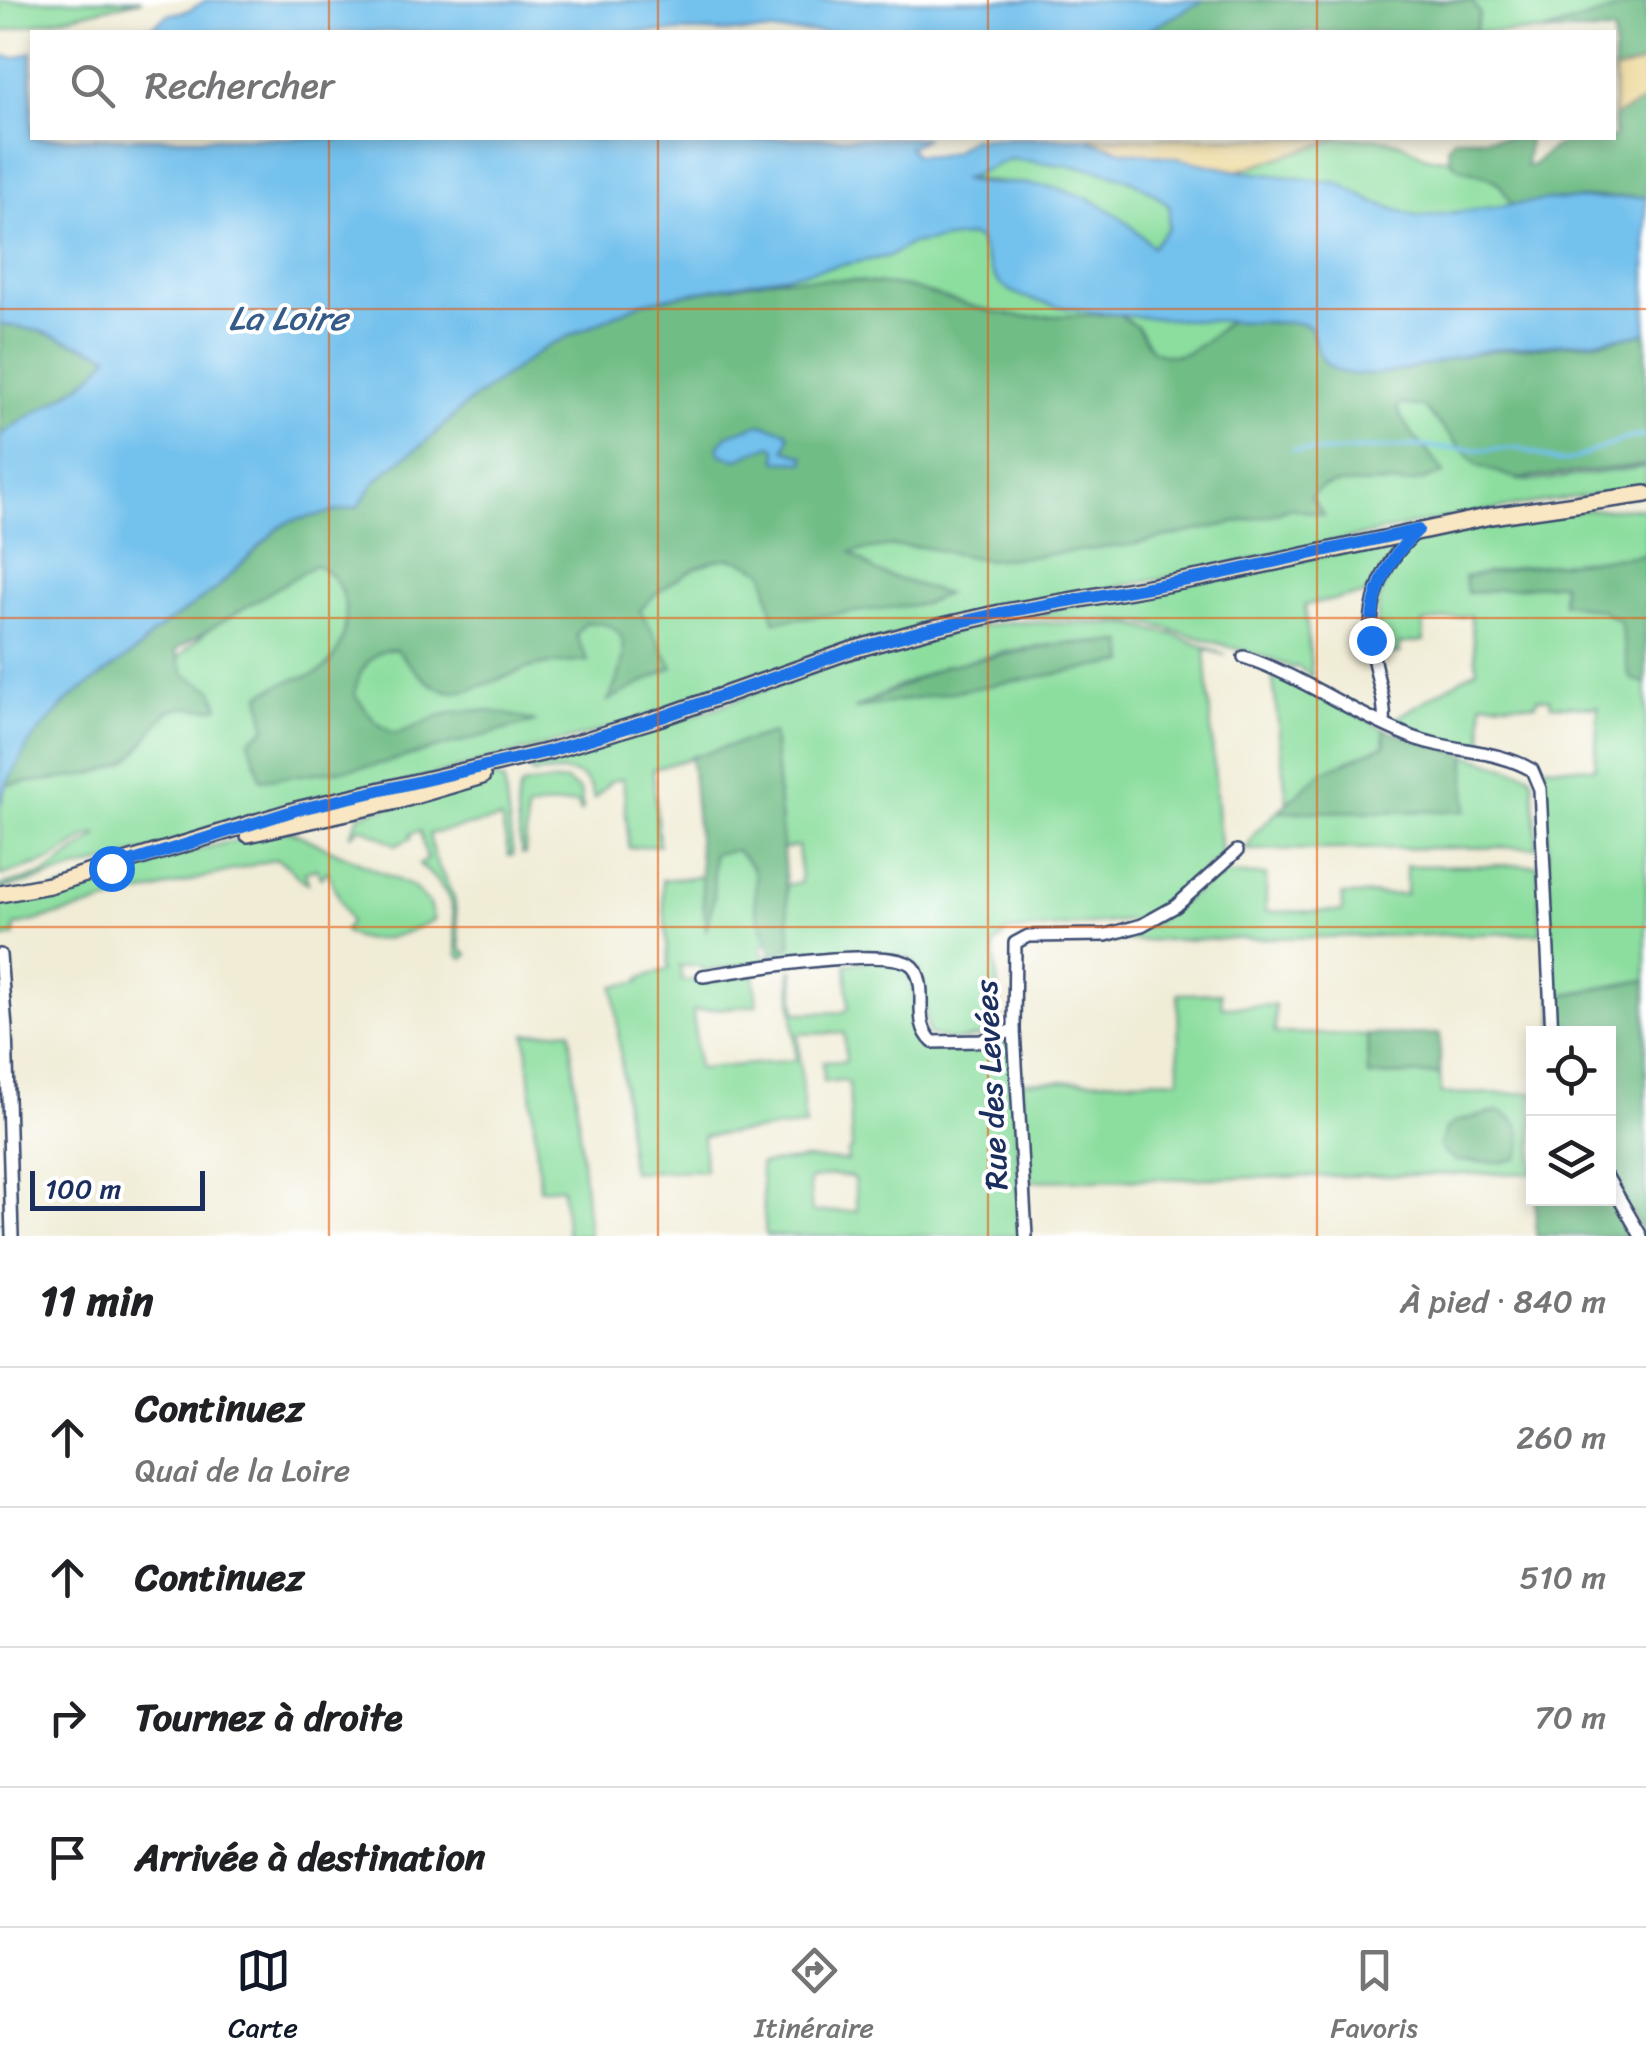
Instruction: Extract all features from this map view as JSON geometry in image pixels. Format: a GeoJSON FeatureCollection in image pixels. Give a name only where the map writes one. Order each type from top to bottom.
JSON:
{"type":"FeatureCollection","features":[{"type":"Feature","properties":{"kind":"main road"},"geometry":{"type":"LineString","coordinates":[[0,894],[48,886],[296,810],[550,751],[662,717],[852,650],[925,630],[1205,577],[1490,516],[1646,496]]}},
{"type":"Feature","properties":{"kind":"street"},"geometry":{"type":"LineString","coordinates":[[1384,724],[1371,640],[1372,604],[1378,583],[1418,530]]}},
{"type":"Feature","properties":{"kind":"street"},"geometry":{"type":"LineString","coordinates":[[1244,657],[1285,672],[1427,742],[1526,766],[1536,776],[1540,789],[1552,1026]]}},
{"type":"Feature","properties":{"kind":"street","name":"Rue des Levées"},"geometry":{"type":"LineString","coordinates":[[1026,1236],[1012,953],[1020,938],[1106,935],[1142,925],[1176,906],[1237,852]]}},
{"type":"Feature","properties":{"kind":"street"},"geometry":{"type":"LineString","coordinates":[[0,955],[6,1028],[8,1234]]}},
{"type":"Feature","properties":{"kind":"street"},"geometry":{"type":"LineString","coordinates":[[703,976],[847,958],[892,957],[909,962],[916,971],[922,1028],[933,1042],[982,1040],[1014,1030]]}},
{"type":"Feature","properties":{"kind":"street"},"geometry":{"type":"LineString","coordinates":[[1616,1193],[1641,1236]]}},
{"type":"Feature","properties":{"kind":"green space"},"geometry":{"type":"Polygon","coordinates":[[[0,0],[142,0],[0,32],[0,0]]]}},
{"type":"Feature","properties":{"kind":"green space"},"geometry":{"type":"Polygon","coordinates":[[[1204,0],[1472,1],[1480,13],[1476,30],[1149,30],[1204,0]]]}},
{"type":"Feature","properties":{"kind":"green space"},"geometry":{"type":"Polygon","coordinates":[[[1225,0],[1646,0],[1646,77],[1616,82],[1616,30],[1162,30],[1225,0]]]}},
{"type":"Feature","properties":{"kind":"green space"},"geometry":{"type":"Polygon","coordinates":[[[1646,0],[1646,62],[1616,71],[1616,30],[1550,30],[1646,0]]]}},
{"type":"Feature","properties":{"kind":"green space"},"geometry":{"type":"Polygon","coordinates":[[[1646,100],[1646,197],[1512,205],[1498,183],[1459,168],[1450,156],[1448,146],[1453,140],[1529,140],[1526,166],[1532,166],[1569,141],[1616,140],[1616,115],[1646,100]]]}},
{"type":"Feature","properties":{"kind":"green space"},"geometry":{"type":"Polygon","coordinates":[[[1334,140],[1389,140],[1425,156],[1448,158],[1460,168],[1493,179],[1512,205],[1419,217],[1373,202],[1339,183],[1237,171],[1334,140]]]}},
{"type":"Feature","properties":{"kind":"green space"},"geometry":{"type":"Polygon","coordinates":[[[1010,159],[1074,166],[1135,182],[1171,207],[1167,230],[1646,294],[1646,463],[1517,480],[1646,467],[1646,488],[1416,524],[1183,575],[1025,603],[608,729],[0,890],[0,886],[46,874],[99,834],[89,836],[50,861],[0,876],[0,806],[6,785],[38,780],[143,690],[503,357],[1045,199],[1060,189],[962,178],[1010,159]]]}},
{"type":"Feature","properties":{"kind":"green space"},"geometry":{"type":"Polygon","coordinates":[[[779,278],[908,287],[1022,317],[1118,314],[1137,327],[1152,350],[1174,355],[1203,343],[1229,321],[1299,323],[1311,327],[1317,351],[1445,358],[1606,341],[1646,333],[1646,465],[1518,479],[1478,466],[1423,407],[1401,404],[1397,408],[1401,417],[1444,474],[1411,483],[1323,487],[1310,496],[1324,515],[1289,508],[1130,545],[1027,557],[986,560],[922,547],[892,546],[851,552],[877,572],[946,594],[924,604],[774,621],[764,572],[733,559],[709,563],[670,584],[640,610],[673,667],[608,701],[624,649],[615,629],[603,624],[585,623],[576,635],[588,661],[534,667],[456,692],[429,683],[397,650],[380,652],[362,670],[355,695],[376,722],[394,734],[463,711],[499,713],[534,722],[372,766],[261,780],[249,740],[266,728],[260,695],[285,682],[319,672],[331,661],[344,632],[344,599],[338,585],[315,565],[175,650],[184,674],[213,690],[219,707],[169,711],[135,754],[118,766],[87,775],[6,785],[30,742],[68,700],[216,589],[276,530],[290,521],[358,507],[375,481],[390,468],[469,402],[547,346],[643,302],[779,278]]]}},
{"type":"Feature","properties":{"kind":"green space"},"geometry":{"type":"Polygon","coordinates":[[[0,324],[40,331],[110,355],[87,380],[0,436],[0,324]]]}},
{"type":"Feature","properties":{"kind":"green space"},"geometry":{"type":"Polygon","coordinates":[[[1646,508],[1646,555],[1521,567],[1465,577],[1468,593],[1562,582],[1563,603],[1602,610],[1620,622],[1633,680],[1646,684],[1646,980],[1553,996],[1541,766],[1595,768],[1598,707],[1551,705],[1550,699],[1537,698],[1536,704],[1482,702],[1483,748],[1408,730],[1395,719],[1477,669],[1470,615],[1423,623],[1424,641],[1399,644],[1400,653],[1377,655],[1381,592],[1392,568],[1414,538],[1582,510],[1646,508]]]}},
{"type":"Feature","properties":{"kind":"green space"},"geometry":{"type":"Polygon","coordinates":[[[1397,541],[1399,547],[1367,594],[1305,605],[1312,676],[1296,666],[1148,623],[1022,616],[1397,541]]]}},
{"type":"Feature","properties":{"kind":"green space"},"geometry":{"type":"Polygon","coordinates":[[[1646,555],[1646,684],[1629,675],[1620,622],[1602,610],[1563,603],[1562,583],[1467,593],[1465,577],[1521,567],[1646,555]]]}},
{"type":"Feature","properties":{"kind":"green space"},"geometry":{"type":"Polygon","coordinates":[[[1010,622],[1131,625],[1175,635],[1226,655],[1205,649],[1221,859],[1207,866],[1188,892],[1145,919],[1007,932],[994,945],[1001,1023],[992,1034],[955,1041],[928,1035],[917,966],[898,955],[845,953],[706,971],[698,966],[680,966],[682,981],[754,975],[757,1005],[693,1011],[698,1069],[796,1060],[790,970],[796,1013],[843,1012],[849,1008],[846,964],[876,960],[894,962],[905,969],[914,991],[919,1030],[924,1041],[935,1049],[998,1040],[1012,1047],[1022,1236],[766,1236],[760,1164],[808,1159],[848,1161],[847,1153],[852,1148],[849,1084],[843,1080],[824,1082],[823,1062],[846,1061],[844,1033],[798,1034],[805,1126],[703,1136],[705,1170],[631,1172],[614,986],[640,982],[640,978],[669,969],[662,880],[701,876],[706,927],[714,897],[713,853],[736,850],[755,874],[757,911],[770,943],[762,944],[763,956],[791,946],[786,885],[801,882],[798,846],[783,849],[773,734],[653,769],[659,845],[629,848],[623,778],[611,781],[594,799],[591,788],[579,776],[530,771],[533,763],[701,713],[837,663],[964,629],[1010,622]],[[1125,643],[1057,645],[986,656],[918,678],[858,708],[1125,643]],[[831,1175],[809,1180],[812,1212],[857,1211],[854,1180],[831,1175]]]}},
{"type":"Feature","properties":{"kind":"green space"},"geometry":{"type":"Polygon","coordinates":[[[1124,642],[1126,662],[854,709],[944,666],[1061,644],[1124,642]]]}},
{"type":"Feature","properties":{"kind":"green space"},"geometry":{"type":"Polygon","coordinates":[[[1272,671],[1384,729],[1385,745],[1322,773],[1287,803],[1272,671]]]}},
{"type":"Feature","properties":{"kind":"green space"},"geometry":{"type":"Polygon","coordinates":[[[1384,729],[1466,755],[1466,811],[1277,812],[1322,772],[1385,745],[1384,729]]]}},
{"type":"Feature","properties":{"kind":"green space"},"geometry":{"type":"Polygon","coordinates":[[[773,733],[791,946],[771,956],[756,908],[755,872],[736,850],[713,854],[714,897],[706,931],[691,757],[773,733]]]}},
{"type":"Feature","properties":{"kind":"green space"},"geometry":{"type":"Polygon","coordinates":[[[1466,755],[1529,774],[1533,781],[1537,847],[1246,850],[1255,833],[1277,812],[1466,811],[1466,755]]]}},
{"type":"Feature","properties":{"kind":"green space"},"geometry":{"type":"Polygon","coordinates":[[[494,777],[504,781],[513,855],[509,856],[501,819],[429,834],[434,857],[454,898],[461,949],[468,955],[463,959],[458,955],[447,895],[419,864],[427,860],[420,831],[397,845],[361,827],[350,836],[359,815],[494,777]]]}},
{"type":"Feature","properties":{"kind":"green space"},"geometry":{"type":"Polygon","coordinates":[[[566,781],[580,791],[583,810],[580,812],[578,803],[527,810],[522,854],[517,816],[520,789],[530,784],[566,781]]]}},
{"type":"Feature","properties":{"kind":"green space"},"geometry":{"type":"Polygon","coordinates":[[[288,830],[413,887],[429,904],[434,920],[389,938],[354,937],[344,931],[350,922],[327,871],[321,878],[316,868],[305,872],[308,883],[276,859],[15,926],[14,936],[0,939],[0,904],[215,845],[288,830]]]}},
{"type":"Feature","properties":{"kind":"green space"},"geometry":{"type":"Polygon","coordinates":[[[1538,865],[1541,933],[1115,941],[1151,925],[1220,875],[1266,875],[1266,912],[1342,911],[1342,895],[1406,894],[1406,866],[1538,865]]]}},
{"type":"Feature","properties":{"kind":"green space"},"geometry":{"type":"Polygon","coordinates":[[[1646,980],[1646,1236],[1616,1189],[1616,1026],[1555,1026],[1553,997],[1646,980]]]}},
{"type":"Feature","properties":{"kind":"green space"},"geometry":{"type":"Polygon","coordinates":[[[1221,993],[1222,1007],[1275,1005],[1275,1033],[1367,1035],[1368,1076],[1440,1074],[1441,1094],[1526,1093],[1526,1173],[1028,1181],[1022,1082],[1179,1079],[1178,994],[1221,993]],[[1498,1111],[1456,1122],[1467,1161],[1502,1162],[1498,1111]]]}},
{"type":"Feature","properties":{"kind":"green space"},"geometry":{"type":"Polygon","coordinates":[[[570,1030],[589,1236],[567,1236],[562,1187],[540,1189],[526,1034],[570,1030]]]}},
{"type":"Feature","properties":{"kind":"green space"},"geometry":{"type":"Polygon","coordinates":[[[1440,1034],[1440,1074],[1368,1076],[1367,1035],[1440,1034]]]}},
{"type":"Feature","properties":{"kind":"green space"},"geometry":{"type":"Polygon","coordinates":[[[1498,1111],[1512,1118],[1520,1130],[1522,1144],[1517,1159],[1457,1161],[1443,1152],[1440,1145],[1446,1129],[1455,1122],[1498,1111]]]}},
{"type":"Feature","properties":{"kind":"green space"},"geometry":{"type":"Polygon","coordinates":[[[1616,1201],[1637,1236],[1536,1236],[1536,1206],[1616,1206],[1616,1201]]]}},
{"type":"Feature","properties":{"kind":"sand"},"geometry":{"type":"Polygon","coordinates":[[[1646,62],[1646,100],[1616,115],[1616,71],[1646,62]]]}},
{"type":"Feature","properties":{"kind":"sand"},"geometry":{"type":"Polygon","coordinates":[[[1091,140],[1334,140],[1237,171],[1122,151],[1091,140]]]}},
{"type":"Feature","properties":{"kind":"water"},"geometry":{"type":"Polygon","coordinates":[[[206,0],[1204,0],[1149,30],[121,30],[154,26],[167,15],[190,10],[206,0]]]}},
{"type":"Feature","properties":{"kind":"water","name":"La Loire"},"geometry":{"type":"Polygon","coordinates":[[[30,53],[30,140],[923,140],[909,147],[915,155],[935,156],[954,151],[969,140],[1091,140],[1122,151],[1339,183],[1373,202],[1419,217],[1548,200],[1646,197],[1646,333],[1491,350],[1393,372],[1355,374],[1326,364],[1311,327],[1299,323],[1140,317],[1052,305],[1019,295],[998,281],[978,239],[970,236],[910,244],[890,256],[643,302],[547,346],[469,402],[375,482],[358,507],[290,521],[276,530],[216,589],[68,700],[30,742],[6,785],[0,806],[0,436],[87,380],[109,355],[40,331],[0,324],[0,56],[15,58],[30,53]],[[1010,159],[963,179],[1046,186],[1080,195],[1125,221],[1152,247],[1168,228],[1170,207],[1153,193],[1115,175],[1010,159]]]}},
{"type":"Feature","properties":{"kind":"water"},"geometry":{"type":"Polygon","coordinates":[[[760,424],[787,431],[785,450],[804,456],[805,462],[777,461],[776,448],[771,445],[738,459],[721,455],[718,447],[727,435],[760,424]]]}},
{"type":"Feature","properties":{"kind":"waterway"},"geometry":{"type":"LineString","coordinates":[[1293,450],[1518,448],[1568,461],[1628,438],[1646,436]]}},
{"type":"Feature","properties":{"kind":"route"},"geometry":{"type":"LineString","coordinates":[[111,868],[296,810],[550,751],[662,717],[852,650],[925,630],[1205,577],[1418,530],[1378,583],[1372,604],[1371,640]]}}]}
